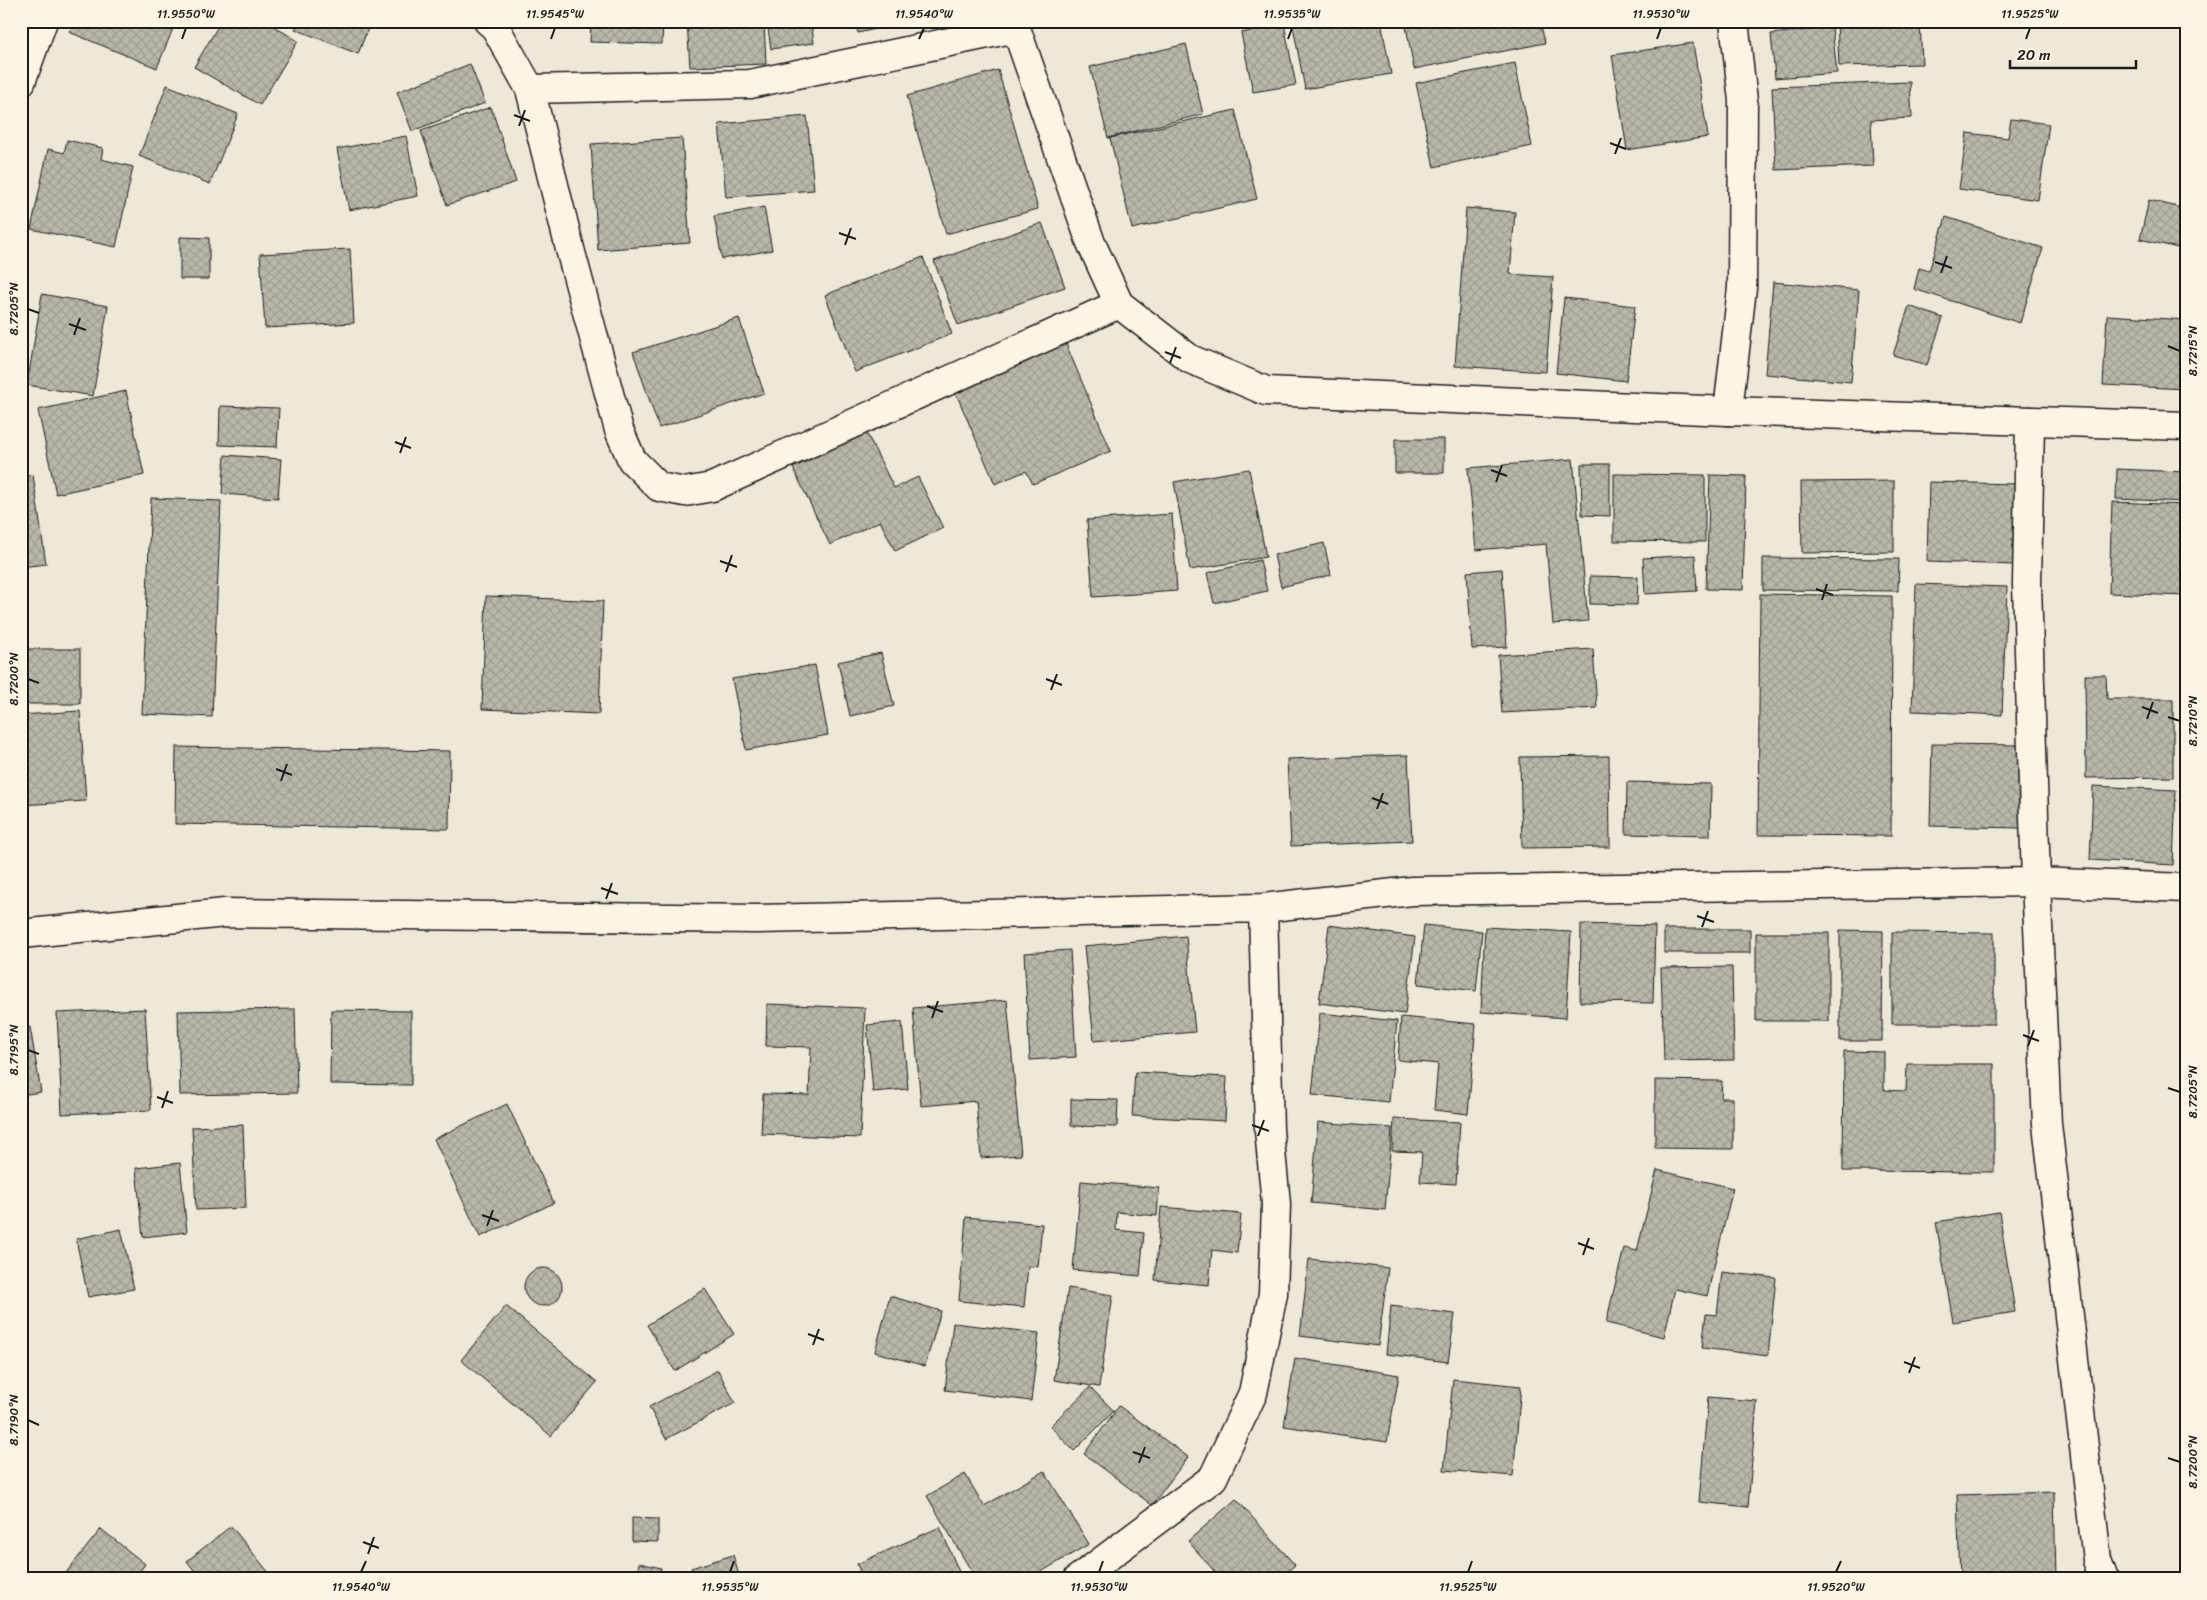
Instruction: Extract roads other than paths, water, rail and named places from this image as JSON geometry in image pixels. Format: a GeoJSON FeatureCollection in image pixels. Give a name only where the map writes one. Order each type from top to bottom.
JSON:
{"type":"FeatureCollection","features":[{"type":"Feature","properties":{"kind":"street"},"geometry":{"type":"LineString","coordinates":[[21,82],[43,21]]}},
{"type":"Feature","properties":{"kind":"street"},"geometry":{"type":"LineString","coordinates":[[488,21],[495,27],[530,89],[570,249],[619,430],[632,460],[659,487],[684,492],[712,487],[1120,304]]}},
{"type":"Feature","properties":{"kind":"street"},"geometry":{"type":"LineString","coordinates":[[1728,411],[1742,288],[1743,100],[1734,21]]}},
{"type":"Feature","properties":{"kind":"street"},"geometry":{"type":"LineString","coordinates":[[530,89],[750,84],[1015,25],[1091,243],[1120,304],[1190,359],[1266,391],[1728,411],[2186,426]]}},
{"type":"Feature","properties":{"kind":"street"},"geometry":{"type":"LineString","coordinates":[[2030,421],[2027,584],[2036,882],[2047,1124],[2097,1560],[2104,1579]]}},
{"type":"Feature","properties":{"kind":"street"},"geometry":{"type":"LineString","coordinates":[[21,934],[224,913],[757,919],[1263,908],[1412,891],[2036,882],[2186,888]]}},
{"type":"Feature","properties":{"kind":"street"},"geometry":{"type":"LineString","coordinates":[[1078,1579],[1213,1478],[1253,1393],[1272,1294],[1276,1204],[1269,1130],[1263,908]]}}]}
